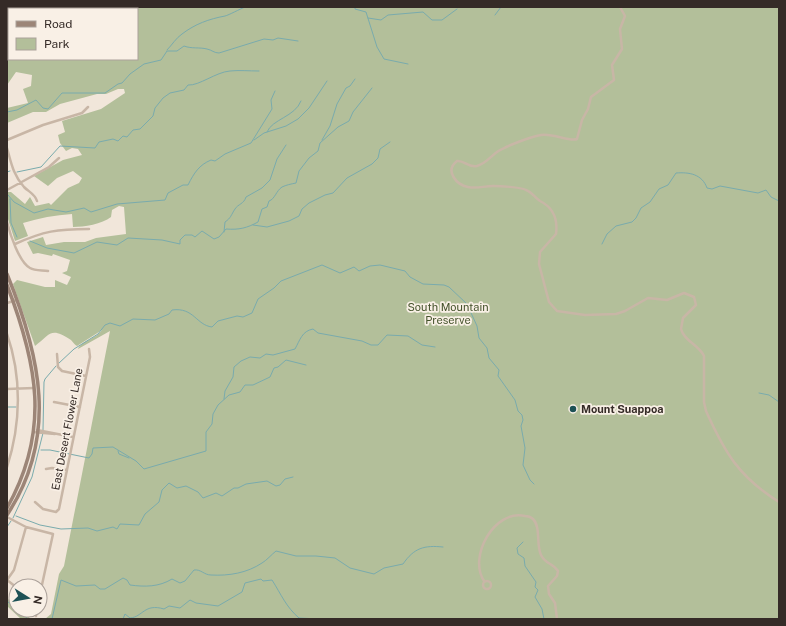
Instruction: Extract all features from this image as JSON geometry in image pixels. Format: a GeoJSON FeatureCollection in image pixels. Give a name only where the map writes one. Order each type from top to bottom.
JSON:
{"type":"FeatureCollection","features":[{"type":"Feature","properties":{"kind":"street"},"geometry":{"type":"LineString","coordinates":[[620,7],[625,13],[625,18],[620,29],[622,49],[612,65],[614,80],[591,97],[588,109],[582,120],[577,139],[571,140],[552,135],[537,136],[499,151],[478,166],[470,166],[461,161],[457,161],[452,166],[452,175],[456,181],[468,187],[496,186],[526,189],[536,199],[550,207],[555,218],[556,234],[540,252],[539,264],[549,302],[557,311],[582,315],[611,314],[625,311],[648,298],[666,300],[684,293],[694,297],[696,307],[683,318],[681,329],[685,337],[700,350],[704,356],[704,402],[706,411],[734,464],[748,479],[779,502]]}},
{"type":"Feature","properties":{"kind":"street"},"geometry":{"type":"LineString","coordinates":[[7,140],[42,125],[82,113],[88,107]]}},
{"type":"Feature","properties":{"kind":"street"},"geometry":{"type":"LineString","coordinates":[[7,148],[12,170],[20,182],[36,196],[38,200]]}},
{"type":"Feature","properties":{"kind":"street"},"geometry":{"type":"LineString","coordinates":[[7,190],[49,167],[59,158]]}},
{"type":"Feature","properties":{"kind":"street"},"geometry":{"type":"LineString","coordinates":[[7,222],[15,244],[24,261],[30,268],[48,271]]}},
{"type":"Feature","properties":{"kind":"street"},"geometry":{"type":"LineString","coordinates":[[15,244],[37,234],[54,230],[89,229]]}},
{"type":"Feature","properties":{"kind":"street"},"geometry":{"type":"LineString","coordinates":[[7,274],[29,348],[37,388],[37,432],[34,452],[8,517],[26,527],[53,534],[43,578]]}},
{"type":"Feature","properties":{"kind":"street"},"geometry":{"type":"LineString","coordinates":[[7,285],[15,300]]}},
{"type":"Feature","properties":{"kind":"street"},"geometry":{"type":"LineString","coordinates":[[7,303],[15,300]]}},
{"type":"Feature","properties":{"kind":"street"},"geometry":{"type":"LineString","coordinates":[[7,334],[12,352],[18,390],[16,429],[7,467]]}},
{"type":"Feature","properties":{"kind":"street","name":"East Desert Flower Lane"},"geometry":{"type":"LineString","coordinates":[[35,502],[42,509],[58,512],[90,357],[89,349]]}},
{"type":"Feature","properties":{"kind":"street"},"geometry":{"type":"LineString","coordinates":[[7,354],[12,352]]}},
{"type":"Feature","properties":{"kind":"street"},"geometry":{"type":"LineString","coordinates":[[57,354],[56,362],[62,371],[86,376]]}},
{"type":"Feature","properties":{"kind":"street"},"geometry":{"type":"LineString","coordinates":[[7,389],[18,390],[37,388]]}},
{"type":"Feature","properties":{"kind":"street"},"geometry":{"type":"LineString","coordinates":[[54,402],[80,407]]}},
{"type":"Feature","properties":{"kind":"street"},"geometry":{"type":"LineString","coordinates":[[37,432],[74,437]]}},
{"type":"Feature","properties":{"kind":"street"},"geometry":{"type":"LineString","coordinates":[[46,469],[52,468],[67,470]]}},
{"type":"Feature","properties":{"kind":"street"},"geometry":{"type":"LineString","coordinates":[[7,508],[23,480]]}},
{"type":"Feature","properties":{"kind":"street"},"geometry":{"type":"LineString","coordinates":[[484,581],[481,573],[480,553],[488,534],[502,520],[510,516],[520,515],[530,517],[534,520],[538,534],[540,554],[545,562],[558,571],[557,576],[548,586],[549,594],[555,603],[557,619]]}},
{"type":"Feature","properties":{"kind":"street"},"geometry":{"type":"LineString","coordinates":[[7,580],[14,570],[26,527]]}},
{"type":"Feature","properties":{"kind":"green space","name":"South Mountain Preserve"},"geometry":{"type":"Polygon","coordinates":[[[779,7],[779,619],[45,619],[51,614],[59,574],[64,566],[110,331],[78,349],[82,344],[96,336],[102,330],[77,346],[71,340],[59,333],[54,333],[47,336],[35,346],[13,284],[17,280],[45,287],[55,287],[55,280],[67,285],[71,277],[62,273],[67,271],[70,260],[53,254],[52,256],[38,253],[33,254],[27,242],[43,237],[46,245],[64,242],[85,242],[96,238],[126,234],[124,207],[119,206],[112,210],[111,217],[87,226],[73,227],[72,214],[47,217],[23,223],[28,236],[15,241],[7,216],[7,192],[11,192],[25,204],[30,197],[35,206],[49,203],[51,205],[68,188],[79,183],[82,178],[73,171],[57,178],[48,186],[34,176],[63,160],[82,155],[78,149],[72,148],[66,151],[60,143],[58,135],[65,132],[62,121],[101,109],[125,93],[124,89],[118,89],[106,94],[97,94],[60,104],[46,112],[33,112],[7,123],[7,108],[28,103],[23,89],[31,86],[32,75],[16,72],[7,85],[7,46],[8,60],[138,60],[138,8],[94,8],[779,7]]]}},
{"type":"Feature","properties":{"kind":"waterway"},"geometry":{"type":"LineString","coordinates":[[16,7],[31,7]]}},
{"type":"Feature","properties":{"kind":"waterway"},"geometry":{"type":"LineString","coordinates":[[167,50],[180,36],[192,27],[245,7]]}},
{"type":"Feature","properties":{"kind":"waterway"},"geometry":{"type":"LineString","coordinates":[[355,7],[355,9],[366,12],[377,47],[384,59],[408,64]]}},
{"type":"Feature","properties":{"kind":"waterway"},"geometry":{"type":"LineString","coordinates":[[495,15],[501,7]]}},
{"type":"Feature","properties":{"kind":"waterway"},"geometry":{"type":"LineString","coordinates":[[368,18],[381,20],[388,15],[423,12],[432,20],[442,20],[457,9]]}},
{"type":"Feature","properties":{"kind":"waterway"},"geometry":{"type":"LineString","coordinates":[[7,112],[17,110],[36,100],[43,108],[48,109],[62,93],[105,93],[122,83],[130,74],[144,64],[161,60],[167,51],[177,51],[184,46],[207,49],[219,53],[264,39],[273,40],[278,38],[298,41]]}},
{"type":"Feature","properties":{"kind":"waterway"},"geometry":{"type":"LineString","coordinates":[[17,172],[41,167],[60,146],[95,148],[99,142],[113,139],[118,141],[123,136],[127,137],[133,130],[140,129],[153,116],[155,108],[163,98],[170,93],[184,90],[188,85],[192,85],[230,71],[259,71]]}},
{"type":"Feature","properties":{"kind":"waterway"},"geometry":{"type":"LineString","coordinates":[[322,140],[330,126],[337,104],[346,88],[350,86],[355,79]]}},
{"type":"Feature","properties":{"kind":"waterway"},"geometry":{"type":"LineString","coordinates":[[254,140],[264,133],[286,126],[298,119],[309,108],[327,81]]}},
{"type":"Feature","properties":{"kind":"waterway"},"geometry":{"type":"LineString","coordinates":[[30,241],[47,248],[74,253],[97,242],[117,245],[128,238],[162,240],[180,244],[180,240],[185,235],[192,235],[195,237],[202,231],[214,239],[219,237],[226,229],[239,229],[254,224],[258,222],[262,209],[267,207],[269,201],[273,199],[282,187],[296,183],[299,171],[309,158],[318,151],[320,143],[338,127],[349,121],[353,112],[372,88]]}},
{"type":"Feature","properties":{"kind":"waterway"},"geometry":{"type":"LineString","coordinates":[[8,195],[14,202],[34,213],[48,209],[66,212],[84,208],[91,212],[117,204],[165,200],[168,193],[183,185],[188,185],[195,173],[203,164],[211,160],[215,161],[225,154],[251,143],[272,109],[271,100],[275,91]]}},
{"type":"Feature","properties":{"kind":"waterway"},"geometry":{"type":"LineString","coordinates":[[267,132],[274,124],[294,111],[301,101]]}},
{"type":"Feature","properties":{"kind":"waterway"},"geometry":{"type":"LineString","coordinates":[[253,225],[267,227],[289,221],[299,216],[302,209],[309,203],[325,195],[333,193],[347,178],[372,164],[378,158],[380,149],[390,142]]}},
{"type":"Feature","properties":{"kind":"waterway"},"geometry":{"type":"LineString","coordinates":[[224,232],[225,222],[230,218],[236,207],[244,201],[246,197],[262,188],[270,180],[277,159],[286,145]]}},
{"type":"Feature","properties":{"kind":"waterway"},"geometry":{"type":"LineString","coordinates":[[602,244],[607,234],[616,226],[632,222],[636,218],[641,208],[650,202],[659,189],[668,185],[676,173],[694,175],[702,180],[707,188],[712,189],[720,186],[758,193],[766,190],[771,197],[779,201]]}},
{"type":"Feature","properties":{"kind":"waterway"},"geometry":{"type":"LineString","coordinates":[[10,199],[11,223],[17,237]]}},
{"type":"Feature","properties":{"kind":"waterway"},"geometry":{"type":"LineString","coordinates":[[58,364],[74,349],[98,334],[105,325],[110,323],[120,326],[133,319],[155,320],[169,314],[172,310],[185,311],[207,326],[212,327],[218,321],[237,316],[243,317],[252,313],[258,299],[281,281],[322,265],[340,273],[354,267],[359,271],[370,266],[380,265],[405,271],[410,277],[423,284],[444,285],[449,287],[467,304],[477,326],[479,338],[487,348],[489,358],[499,370],[498,376],[515,400],[518,411],[522,415],[523,420],[521,426],[525,448],[523,465],[530,480],[534,484]]}},
{"type":"Feature","properties":{"kind":"waterway"},"geometry":{"type":"LineString","coordinates":[[224,399],[225,391],[233,377],[234,367],[241,361],[250,357],[260,358],[266,354],[273,355],[295,349],[304,334],[313,329],[318,333],[362,341],[371,345],[378,345],[387,335],[408,336],[422,345],[435,347]]}},
{"type":"Feature","properties":{"kind":"waterway"},"geometry":{"type":"LineString","coordinates":[[41,450],[50,450],[89,458],[92,454],[93,448],[113,447],[136,461],[144,469],[206,451],[206,432],[212,424],[213,414],[218,405],[229,395],[240,392],[245,385],[253,385],[270,377],[274,368],[278,367],[286,360],[306,365]]}},
{"type":"Feature","properties":{"kind":"waterway"},"geometry":{"type":"LineString","coordinates":[[43,430],[44,382],[56,366]]}},
{"type":"Feature","properties":{"kind":"waterway"},"geometry":{"type":"LineString","coordinates":[[759,393],[769,395],[779,402]]}},
{"type":"Feature","properties":{"kind":"waterway"},"geometry":{"type":"LineString","coordinates":[[7,407],[16,407]]}},
{"type":"Feature","properties":{"kind":"waterway"},"geometry":{"type":"LineString","coordinates":[[13,518],[32,477],[43,433]]}},
{"type":"Feature","properties":{"kind":"waterway"},"geometry":{"type":"LineString","coordinates":[[118,451],[119,454],[129,458]]}},
{"type":"Feature","properties":{"kind":"waterway"},"geometry":{"type":"LineString","coordinates":[[16,516],[40,525],[61,529],[88,528],[97,531],[113,527],[117,529],[120,524],[139,525],[145,514],[159,502],[162,490],[169,483],[177,488],[186,486],[198,492],[203,498],[216,493],[222,496],[234,488],[238,488],[246,484],[267,481],[276,486],[280,485],[285,479],[293,477]]}},
{"type":"Feature","properties":{"kind":"waterway"},"geometry":{"type":"LineString","coordinates":[[7,527],[11,521]]}},
{"type":"Feature","properties":{"kind":"waterway"},"geometry":{"type":"LineString","coordinates":[[523,542],[517,548],[518,554],[524,558],[525,566],[536,582],[535,587],[538,590],[535,597],[542,609],[544,619]]}},
{"type":"Feature","properties":{"kind":"waterway"},"geometry":{"type":"LineString","coordinates":[[52,619],[61,580],[76,586],[95,585],[100,589],[105,589],[123,578],[127,580],[130,585],[136,586],[157,585],[172,579],[180,583],[185,581],[194,570],[199,570],[211,575],[224,575],[244,571],[262,563],[276,551],[296,556],[335,558],[350,568],[374,574],[384,568],[403,564],[411,554],[425,547],[443,547]]}},
{"type":"Feature","properties":{"kind":"waterway"},"geometry":{"type":"LineString","coordinates":[[123,619],[125,614],[130,618],[152,608],[164,609],[169,606],[180,608],[190,600],[196,603],[218,606],[242,592],[245,583],[261,579],[263,581],[272,580],[287,605],[299,618],[319,619]]}},
{"type":"Feature","properties":{"kind":"place","name":"Mount Suappoa"},"geometry":{"type":"Point","coordinates":[573,409]}}]}
